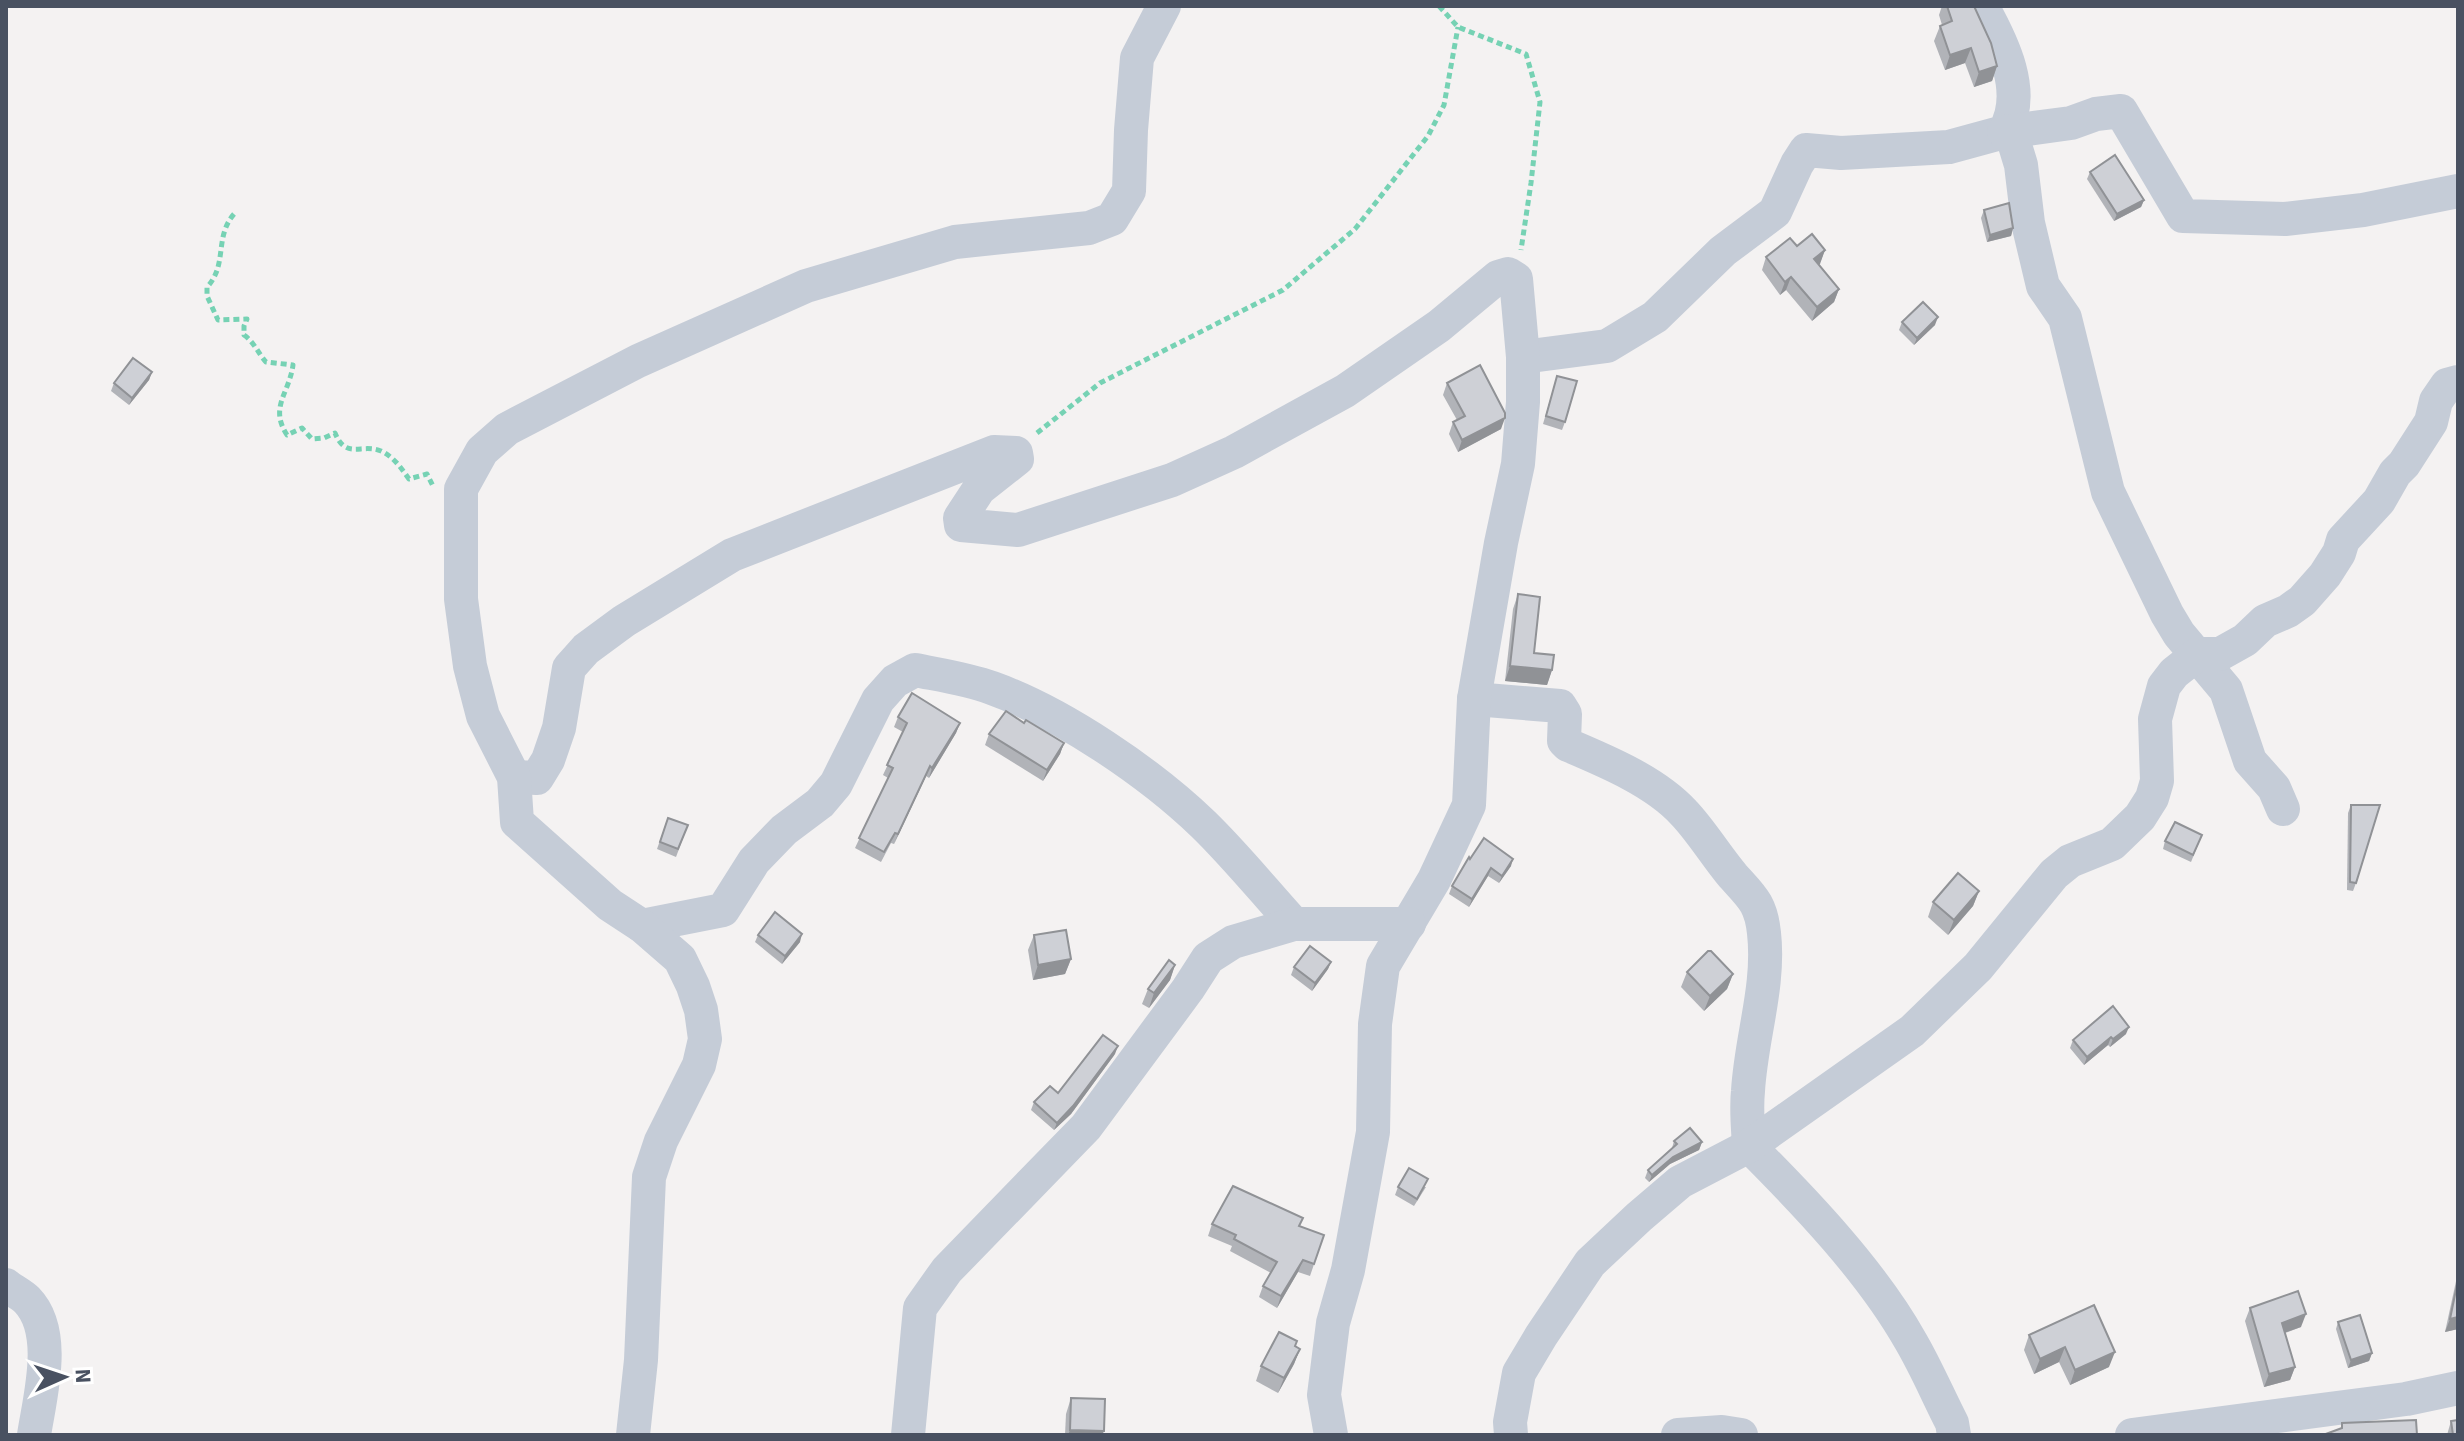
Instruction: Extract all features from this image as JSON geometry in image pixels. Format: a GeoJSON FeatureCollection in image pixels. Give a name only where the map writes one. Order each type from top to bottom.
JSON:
{"type":"FeatureCollection","features":[{"type":"Feature","properties":{"kind":"street"},"geometry":{"type":"LineString","coordinates":[[633,1435],[641,1360],[649,1177],[661,1141],[699,1065],[705,1039],[697,998],[680,959],[642,926],[610,905],[517,822],[514,777],[483,716],[470,666],[461,599],[461,489],[482,451],[507,429],[638,361],[806,286],[955,242],[1089,228],[1112,219],[1129,191],[1137,58],[1164,6]]}},
{"type":"Feature","properties":{"kind":"street"},"geometry":{"type":"LineString","coordinates":[[1982,6],[1999,36],[2011,74],[2013,117],[2004,132]]}},
{"type":"Feature","properties":{"kind":"street"},"geometry":{"type":"LineString","coordinates":[[1523,357],[1607,346],[1655,317],[1723,251],[1775,212],[1806,150],[1841,153],[1949,147],[2004,132],[2071,123],[2096,114],[2121,111],[2183,216],[2285,219],[2363,210],[2458,191]]}},
{"type":"Feature","properties":{"kind":"street"},"geometry":{"type":"LineString","coordinates":[[2004,132],[2014,142],[2021,165],[2028,223],[2043,286],[2065,318],[2108,492],[2167,614],[2179,634],[2226,690],[2250,761],[2274,788],[2283,809]]}},
{"type":"Feature","properties":{"kind":"street"},"geometry":{"type":"LineString","coordinates":[[514,777],[537,778],[548,760],[559,728],[569,668],[586,649],[624,621],[732,555],[994,452],[1016,453],[1017,459],[979,489],[960,518],[961,525],[1018,530],[1172,480],[1234,452],[1345,391],[1439,326],[1498,277],[1508,274],[1516,279],[1523,357],[1518,464],[1474,699],[1469,805],[1434,880],[1383,966],[1375,1024],[1373,1132],[1348,1270],[1333,1323],[1324,1395],[1331,1435]]}},
{"type":"Feature","properties":{"kind":"street"},"geometry":{"type":"LineString","coordinates":[[1511,1435],[1510,1422],[1519,1373],[1590,1263],[1680,1182],[1749,1146],[1912,1031],[1978,967],[2054,874],[2070,861],[2112,844],[2140,817],[2152,798],[2157,781],[2155,719],[2164,686],[2174,673],[2198,654],[2220,654],[2245,640],[2265,621],[2302,601],[2325,575],[2343,540],[2379,501],[2395,473],[2404,464],[2431,422],[2441,393],[2447,385],[2458,382]]}},
{"type":"Feature","properties":{"kind":"street"},"geometry":{"type":"LineString","coordinates":[[642,926],[723,910],[754,861],[784,830],[820,803],[836,784],[878,700],[895,681],[915,670],[992,688],[1096,741],[1173,796],[1206,827],[1294,924]]}},
{"type":"Feature","properties":{"kind":"street"},"geometry":{"type":"LineString","coordinates":[[1474,699],[1560,706],[1565,714],[1564,741],[1568,745],[1619,768],[1682,810],[1733,876],[1752,895],[1762,916],[1765,973],[1748,1091],[1749,1146],[1804,1201],[1874,1286],[1910,1339],[1952,1423],[1954,1435]]}},
{"type":"Feature","properties":{"kind":"street"},"geometry":{"type":"LineString","coordinates":[[908,1435],[920,1308],[947,1270],[1086,1127],[1180,1001],[1208,958],[1233,942],[1294,924],[1409,924]]}},
{"type":"Feature","properties":{"kind":"street"},"geometry":{"type":"LineString","coordinates":[[6,1285],[27,1300],[42,1325],[45,1366],[34,1435]]}},
{"type":"Feature","properties":{"kind":"street"},"geometry":{"type":"LineString","coordinates":[[2132,1435],[2406,1399],[2458,1388]]}},
{"type":"Feature","properties":{"kind":"street"},"geometry":{"type":"LineString","coordinates":[[1678,1435],[1722,1432],[1741,1435]]}},
{"type":"Feature","properties":{"kind":"path"},"geometry":{"type":"LineString","coordinates":[[1439,6],[1458,27],[1526,54],[1540,102],[1516,279]]}},
{"type":"Feature","properties":{"kind":"path"},"geometry":{"type":"LineString","coordinates":[[1016,453],[1047,423],[1100,383],[1283,290],[1355,229],[1428,136],[1444,105],[1458,27]]}},
{"type":"Feature","properties":{"kind":"path"},"geometry":{"type":"LineString","coordinates":[[234,214],[223,228],[221,260],[207,287],[207,296],[218,320],[247,319],[244,335],[252,340],[266,362],[293,365],[278,408],[280,424],[287,435],[302,428],[312,439],[335,433],[339,443],[349,449],[378,450],[396,461],[409,479],[427,474],[436,496],[461,514]]}},
{"type":"Feature","properties":{"kind":"building"},"geometry":{"type":"Polygon","coordinates":[[[1947,6],[1974,6],[1991,43],[1997,66],[1979,72],[1971,48],[1950,55],[1940,26],[1952,21],[1947,6]]]}},
{"type":"Feature","properties":{"kind":"building"},"geometry":{"type":"Polygon","coordinates":[[[2115,155],[2144,200],[2117,214],[2090,172],[2115,155]]]}},
{"type":"Feature","properties":{"kind":"building"},"geometry":{"type":"Polygon","coordinates":[[[2009,203],[2013,228],[1990,235],[1984,210],[2009,203]]]}},
{"type":"Feature","properties":{"kind":"building"},"geometry":{"type":"Polygon","coordinates":[[[1812,234],[1825,250],[1814,259],[1839,289],[1817,307],[1791,277],[1785,282],[1766,257],[1790,238],[1797,246],[1812,234]]]}},
{"type":"Feature","properties":{"kind":"building"},"geometry":{"type":"Polygon","coordinates":[[[1923,302],[1938,317],[1917,338],[1902,322],[1923,302]]]}},
{"type":"Feature","properties":{"kind":"building"},"geometry":{"type":"Polygon","coordinates":[[[133,358],[152,372],[132,398],[114,383],[133,358]]]}},
{"type":"Feature","properties":{"kind":"building"},"geometry":{"type":"Polygon","coordinates":[[[1480,365],[1505,418],[1462,440],[1453,422],[1465,416],[1447,383],[1480,365]]]}},
{"type":"Feature","properties":{"kind":"building"},"geometry":{"type":"Polygon","coordinates":[[[1557,376],[1577,381],[1565,422],[1546,416],[1557,376]]]}},
{"type":"Feature","properties":{"kind":"building"},"geometry":{"type":"Polygon","coordinates":[[[1518,594],[1540,597],[1534,653],[1554,655],[1552,670],[1510,666],[1518,594]]]}},
{"type":"Feature","properties":{"kind":"building"},"geometry":{"type":"Polygon","coordinates":[[[912,693],[960,723],[932,768],[930,766],[898,834],[895,833],[884,852],[859,838],[893,768],[887,765],[907,723],[898,717],[912,693]]]}},
{"type":"Feature","properties":{"kind":"building"},"geometry":{"type":"Polygon","coordinates":[[[1006,711],[1064,743],[1047,770],[989,734],[1006,711]]]}},
{"type":"Feature","properties":{"kind":"building"},"geometry":{"type":"Polygon","coordinates":[[[2351,805],[2380,805],[2356,883],[2350,882],[2351,805]]]}},
{"type":"Feature","properties":{"kind":"building"},"geometry":{"type":"Polygon","coordinates":[[[668,818],[688,825],[678,849],[660,842],[668,818]]]}},
{"type":"Feature","properties":{"kind":"building"},"geometry":{"type":"Polygon","coordinates":[[[2175,822],[2202,835],[2193,855],[2165,841],[2175,822]]]}},
{"type":"Feature","properties":{"kind":"building"},"geometry":{"type":"Polygon","coordinates":[[[1484,838],[1513,859],[1502,876],[1491,868],[1472,899],[1452,886],[1484,838]]]}},
{"type":"Feature","properties":{"kind":"building"},"geometry":{"type":"Polygon","coordinates":[[[1958,873],[1979,891],[1954,920],[1933,902],[1958,873]]]}},
{"type":"Feature","properties":{"kind":"building"},"geometry":{"type":"Polygon","coordinates":[[[775,912],[802,934],[785,956],[758,935],[775,912]]]}},
{"type":"Feature","properties":{"kind":"building"},"geometry":{"type":"Polygon","coordinates":[[[1066,930],[1071,959],[1038,965],[1034,935],[1066,930]]]}},
{"type":"Feature","properties":{"kind":"building"},"geometry":{"type":"Polygon","coordinates":[[[1310,946],[1331,962],[1315,983],[1294,967],[1310,946]]]}},
{"type":"Feature","properties":{"kind":"building"},"geometry":{"type":"Polygon","coordinates":[[[1708,951],[1733,974],[1710,996],[1687,972],[1708,951]]]}},
{"type":"Feature","properties":{"kind":"building"},"geometry":{"type":"Polygon","coordinates":[[[1169,960],[1175,965],[1154,993],[1148,989],[1169,960]]]}},
{"type":"Feature","properties":{"kind":"building"},"geometry":{"type":"Polygon","coordinates":[[[2113,1006],[2129,1027],[2087,1057],[2073,1040],[2113,1006]]]}},
{"type":"Feature","properties":{"kind":"building"},"geometry":{"type":"Polygon","coordinates":[[[1103,1035],[1118,1046],[1057,1123],[1034,1102],[1050,1086],[1058,1093],[1103,1035]]]}},
{"type":"Feature","properties":{"kind":"building"},"geometry":{"type":"Polygon","coordinates":[[[1690,1128],[1702,1142],[1673,1157],[1652,1175],[1648,1170],[1690,1128]]]}},
{"type":"Feature","properties":{"kind":"building"},"geometry":{"type":"Polygon","coordinates":[[[1409,1168],[1428,1179],[1417,1199],[1398,1187],[1409,1168]]]}},
{"type":"Feature","properties":{"kind":"building"},"geometry":{"type":"Polygon","coordinates":[[[1233,1186],[1303,1218],[1299,1226],[1324,1235],[1314,1264],[1303,1260],[1281,1296],[1263,1286],[1277,1262],[1234,1239],[1236,1235],[1212,1224],[1233,1186]]]}},
{"type":"Feature","properties":{"kind":"building"},"geometry":{"type":"Polygon","coordinates":[[[2458,1280],[2458,1317],[2450,1319],[2458,1280]]]}},
{"type":"Feature","properties":{"kind":"building"},"geometry":{"type":"Polygon","coordinates":[[[2298,1291],[2306,1314],[2282,1323],[2295,1367],[2269,1374],[2250,1308],[2298,1291]]]}},
{"type":"Feature","properties":{"kind":"building"},"geometry":{"type":"Polygon","coordinates":[[[2094,1305],[2115,1352],[2075,1370],[2065,1347],[2040,1359],[2029,1335],[2094,1305]]]}},
{"type":"Feature","properties":{"kind":"building"},"geometry":{"type":"Polygon","coordinates":[[[2360,1315],[2372,1353],[2351,1360],[2338,1322],[2360,1315]]]}},
{"type":"Feature","properties":{"kind":"building"},"geometry":{"type":"Polygon","coordinates":[[[1279,1332],[1297,1341],[1295,1346],[1300,1349],[1284,1378],[1261,1366],[1279,1332]]]}},
{"type":"Feature","properties":{"kind":"building"},"geometry":{"type":"Polygon","coordinates":[[[1071,1398],[1105,1399],[1104,1431],[1070,1430],[1071,1398]]]}},
{"type":"Feature","properties":{"kind":"building"},"geometry":{"type":"Polygon","coordinates":[[[2416,1420],[2417,1435],[2323,1435],[2342,1428],[2342,1423],[2416,1420]]]}},
{"type":"Feature","properties":{"kind":"building"},"geometry":{"type":"Polygon","coordinates":[[[2458,1420],[2458,1435],[2453,1435],[2451,1421],[2458,1420]]]}}]}
